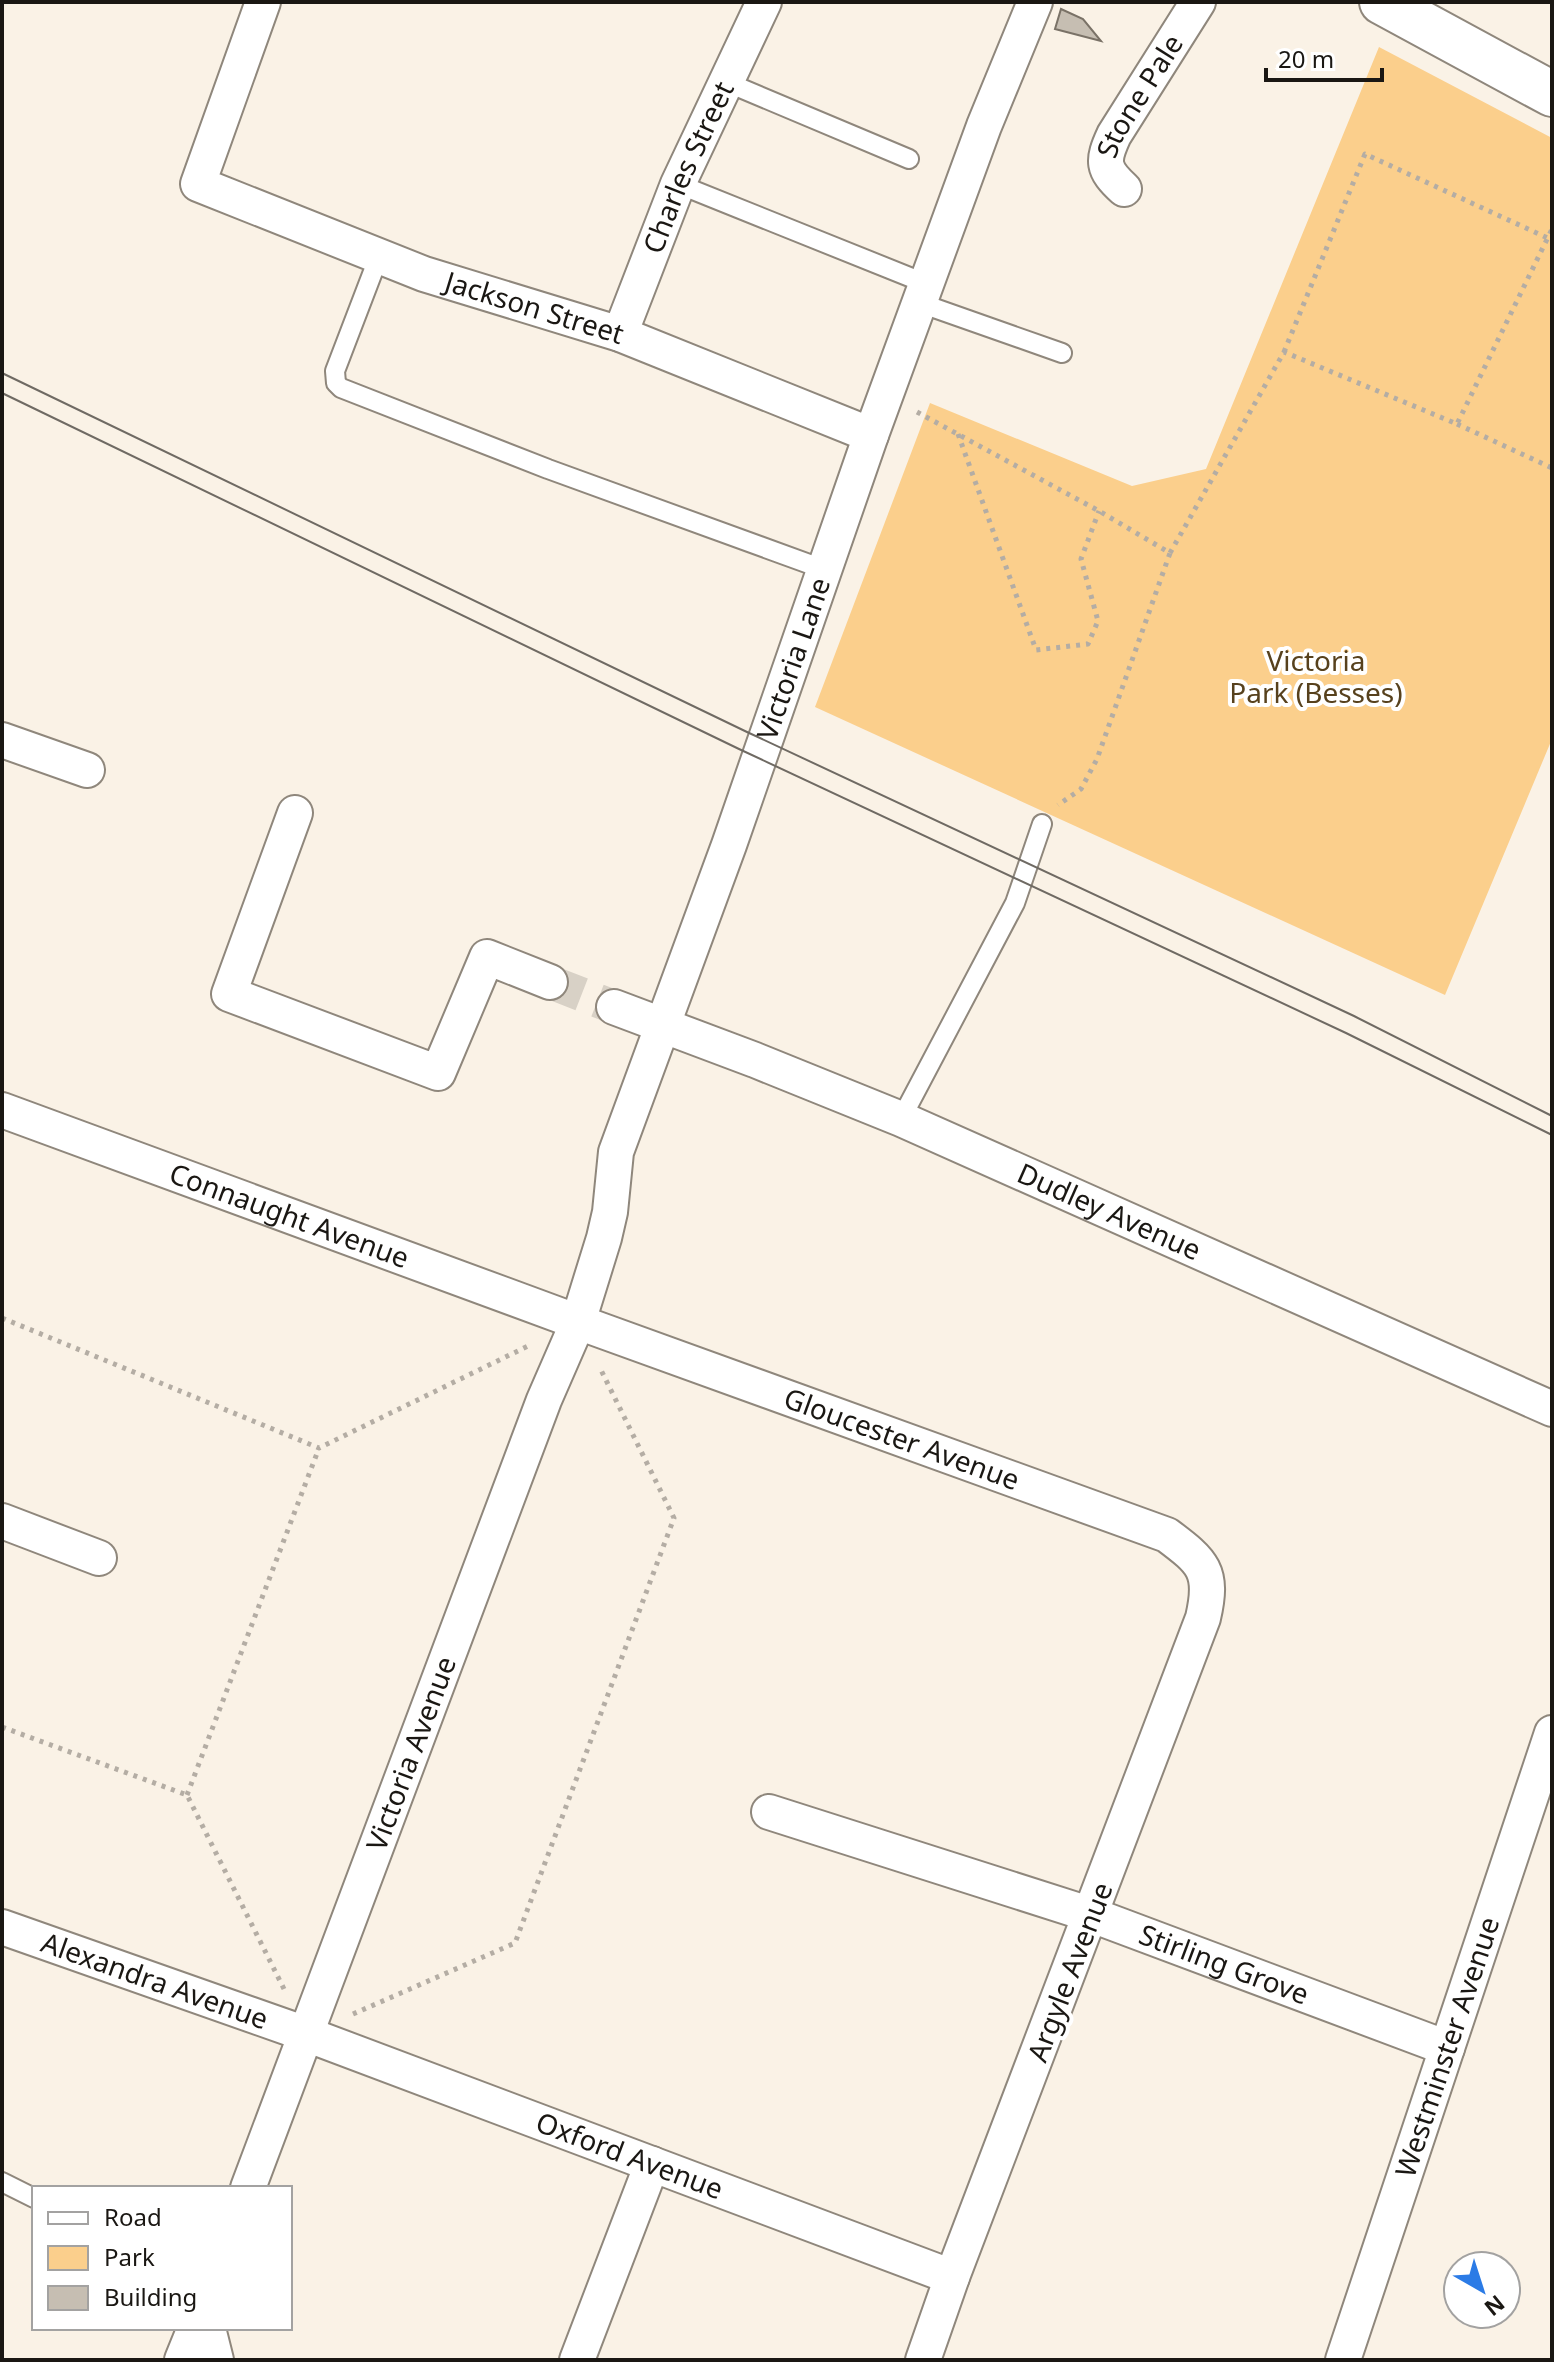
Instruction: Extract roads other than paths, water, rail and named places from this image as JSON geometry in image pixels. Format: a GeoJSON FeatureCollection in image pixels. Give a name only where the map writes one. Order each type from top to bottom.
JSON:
{"type":"FeatureCollection","features":[{"type":"Feature","properties":{"kind":"highway"},"geometry":{"type":"LineString","coordinates":[[1382,2],[1552,94]]}},
{"type":"Feature","properties":{"kind":"street","name":"Jackson Street"},"geometry":{"type":"LineString","coordinates":[[263,2],[198,184],[424,274],[620,334],[871,435]]}},
{"type":"Feature","properties":{"kind":"street","name":"Charles Street"},"geometry":{"type":"LineString","coordinates":[[620,334],[678,184],[764,2]]}},
{"type":"Feature","properties":{"kind":"street","name":"Victoria Lane"},"geometry":{"type":"LineString","coordinates":[[578,1322],[610,1212],[616,1152],[729,845],[871,435],[984,126],[1035,2]]}},
{"type":"Feature","properties":{"kind":"street","name":"Stone Pale"},"geometry":{"type":"LineString","coordinates":[[1124,189],[1107,171],[1104,156],[1114,135],[1198,2]]}},
{"type":"Feature","properties":{"kind":"street"},"geometry":{"type":"LineString","coordinates":[[2,740],[87,770]]}},
{"type":"Feature","properties":{"kind":"street"},"geometry":{"type":"LineString","coordinates":[[295,813],[229,994],[438,1073],[487,957],[550,982]]}},
{"type":"Feature","properties":{"kind":"street","name":"Dudley Avenue"},"geometry":{"type":"LineString","coordinates":[[614,1007],[901,1119],[1552,1409]]}},
{"type":"Feature","properties":{"kind":"street","name":"Connaught Avenue"},"geometry":{"type":"LineString","coordinates":[[2,1110],[578,1322]]}},
{"type":"Feature","properties":{"kind":"street","name":"Gloucester Avenue"},"geometry":{"type":"LineString","coordinates":[[578,1322],[1167,1535],[1195,1556],[1208,1581]]}},
{"type":"Feature","properties":{"kind":"street","name":"Victoria Avenue"},"geometry":{"type":"LineString","coordinates":[[249,2186],[544,1400],[578,1322]]}},
{"type":"Feature","properties":{"kind":"street"},"geometry":{"type":"LineString","coordinates":[[2,1521],[99,1558]]}},
{"type":"Feature","properties":{"kind":"street","name":"Argyle Avenue"},"geometry":{"type":"LineString","coordinates":[[923,2360],[1203,1618],[1208,1599],[1208,1581]]}},
{"type":"Feature","properties":{"kind":"street","name":"Westminster Avenue"},"geometry":{"type":"LineString","coordinates":[[1343,2360],[1552,1733]]}},
{"type":"Feature","properties":{"kind":"street","name":"Stirling Grove"},"geometry":{"type":"LineString","coordinates":[[769,1812],[1092,1915],[1447,2048]]}},
{"type":"Feature","properties":{"kind":"street","name":"Alexandra Avenue"},"geometry":{"type":"LineString","coordinates":[[2,1927],[306,2034]]}},
{"type":"Feature","properties":{"kind":"street","name":"Oxford Avenue"},"geometry":{"type":"LineString","coordinates":[[306,2034],[952,2277]]}},
{"type":"Feature","properties":{"kind":"street"},"geometry":{"type":"LineString","coordinates":[[577,2360],[652,2164]]}},
{"type":"Feature","properties":{"kind":"street"},"geometry":{"type":"LineString","coordinates":[[182,2360],[194,2330]]}},
{"type":"Feature","properties":{"kind":"street"},"geometry":{"type":"LineString","coordinates":[[208,2330],[216,2360]]}},
{"type":"Feature","properties":{"kind":"lane"},"geometry":{"type":"LineString","coordinates":[[726,82],[909,159]]}},
{"type":"Feature","properties":{"kind":"lane"},"geometry":{"type":"LineString","coordinates":[[678,184],[1062,353]]}},
{"type":"Feature","properties":{"kind":"lane"},"geometry":{"type":"LineString","coordinates":[[379,256],[335,371],[336,383],[341,388],[548,469],[823,569]]}},
{"type":"Feature","properties":{"kind":"lane"},"geometry":{"type":"LineString","coordinates":[[901,1119],[1015,903],[1042,824]]}},
{"type":"Feature","properties":{"kind":"lane"},"geometry":{"type":"LineString","coordinates":[[2,2182],[32,2197]]}},
{"type":"Feature","properties":{"kind":"tunnel"},"geometry":{"type":"LineString","coordinates":[[550,982],[614,1007]]}},
{"type":"Feature","properties":{"kind":"tram line"},"geometry":{"type":"LineString","coordinates":[[2,373],[747,732],[1354,1016],[1552,1116]]}},
{"type":"Feature","properties":{"kind":"tram line"},"geometry":{"type":"LineString","coordinates":[[2,393],[739,749],[1346,1033],[1552,1135]]}},
{"type":"Feature","properties":{"kind":"park label","name":"Victoria Park (Besses)"},"geometry":{"type":"Point","coordinates":[1316,677]}}]}
